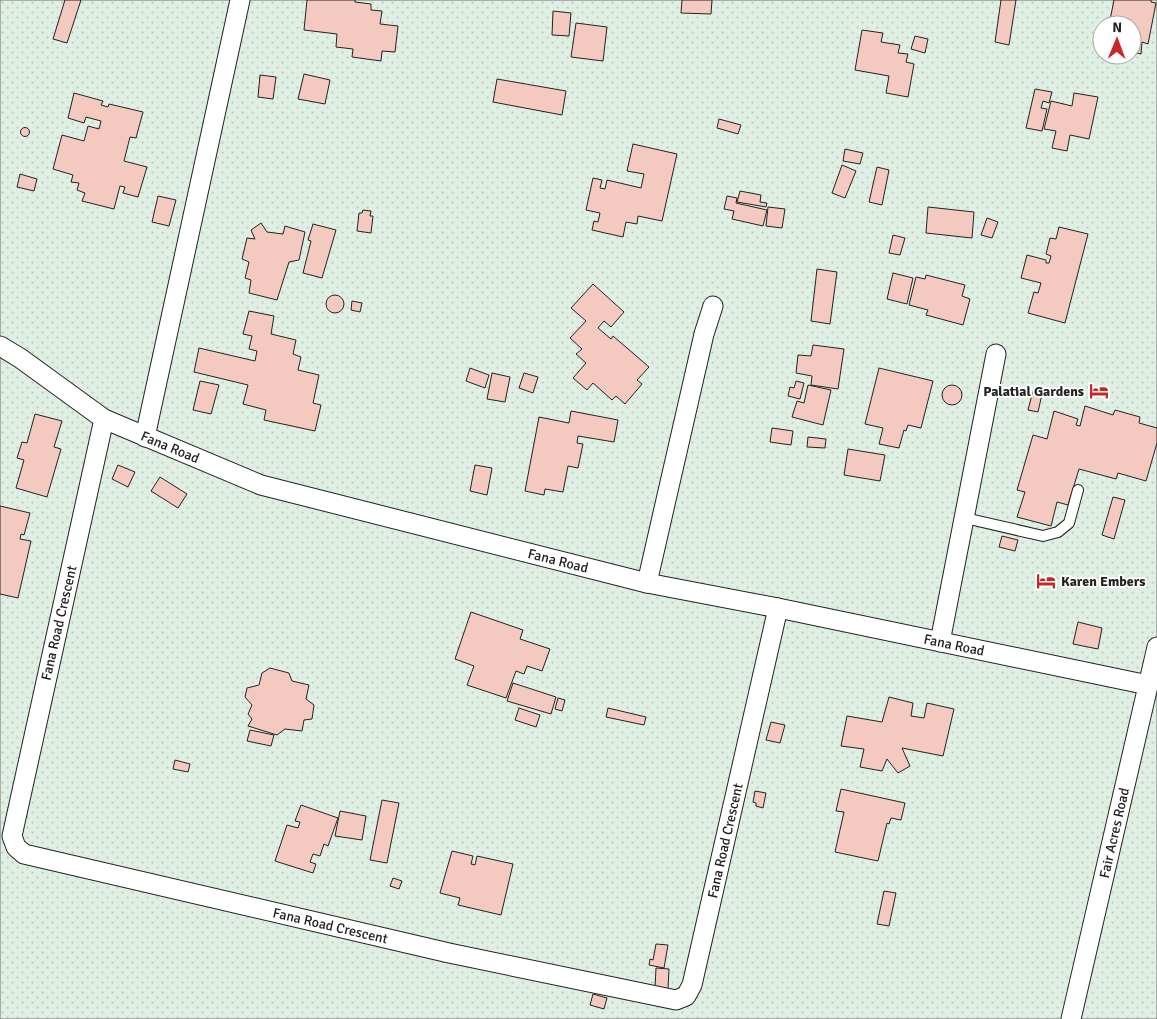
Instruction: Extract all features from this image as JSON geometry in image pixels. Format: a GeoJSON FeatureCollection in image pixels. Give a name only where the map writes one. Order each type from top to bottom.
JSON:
{"type":"FeatureCollection","features":[{"type":"Feature","properties":{"kind":"street"},"geometry":{"type":"LineString","coordinates":[[145,437],[240,0]]}},
{"type":"Feature","properties":{"kind":"street"},"geometry":{"type":"LineString","coordinates":[[647,583],[702,344],[713,306]]}},
{"type":"Feature","properties":{"kind":"street","name":"Fana Road"},"geometry":{"type":"LineString","coordinates":[[0,346],[20,358],[104,419],[261,485],[647,583],[778,608],[1148,686]]}},
{"type":"Feature","properties":{"kind":"street"},"geometry":{"type":"LineString","coordinates":[[940,642],[996,354]]}},
{"type":"Feature","properties":{"kind":"street","name":"Fana Road Crescent"},"geometry":{"type":"LineString","coordinates":[[104,419],[12,836],[16,848],[24,854],[449,952],[676,1000],[686,996],[692,985],[778,608]]}},
{"type":"Feature","properties":{"kind":"street","name":"Fair Acres Road"},"geometry":{"type":"LineString","coordinates":[[1071,1019],[1157,647]]}},
{"type":"Feature","properties":{"kind":"lane"},"geometry":{"type":"LineString","coordinates":[[965,518],[1043,536],[1058,532],[1068,523],[1078,490]]}},
{"type":"Feature","properties":{"kind":"green space"},"geometry":{"type":"Polygon","coordinates":[[[0,0],[1157,0],[1157,1019],[0,1019],[0,0]]]}},
{"type":"Feature","properties":{"kind":"building"},"geometry":{"type":"Polygon","coordinates":[[[65,0],[81,0],[67,43],[53,39],[65,0]]]}},
{"type":"Feature","properties":{"kind":"building"},"geometry":{"type":"Polygon","coordinates":[[[307,0],[355,0],[355,2],[371,4],[371,10],[382,11],[380,24],[398,26],[395,52],[382,51],[381,61],[352,57],[353,49],[336,47],[337,34],[304,30],[307,0]]]}},
{"type":"Feature","properties":{"kind":"building"},"geometry":{"type":"Polygon","coordinates":[[[682,0],[712,0],[711,14],[681,13],[682,0]]]}},
{"type":"Feature","properties":{"kind":"building"},"geometry":{"type":"Polygon","coordinates":[[[1001,0],[1016,0],[1009,45],[995,42],[1001,0]]]}},
{"type":"Feature","properties":{"kind":"building"},"geometry":{"type":"Polygon","coordinates":[[[1114,0],[1151,0],[1151,2],[1156,3],[1148,44],[1142,42],[1142,15],[1111,15],[1114,0]]]}},
{"type":"Feature","properties":{"kind":"building"},"geometry":{"type":"Polygon","coordinates":[[[553,11],[571,13],[569,36],[552,35],[553,11]]]}},
{"type":"Feature","properties":{"kind":"building"},"geometry":{"type":"Polygon","coordinates":[[[576,23],[607,27],[603,61],[571,57],[576,23]]]}},
{"type":"Feature","properties":{"kind":"building"},"geometry":{"type":"Polygon","coordinates":[[[862,30],[883,33],[881,42],[900,45],[898,53],[908,54],[906,62],[914,64],[908,97],[886,93],[889,76],[855,70],[862,30]]]}},
{"type":"Feature","properties":{"kind":"building"},"geometry":{"type":"Polygon","coordinates":[[[915,36],[928,39],[925,53],[911,49],[915,36]]]}},
{"type":"Feature","properties":{"kind":"building"},"geometry":{"type":"Polygon","coordinates":[[[304,74],[330,80],[325,104],[298,99],[304,74]]]}},
{"type":"Feature","properties":{"kind":"building"},"geometry":{"type":"Polygon","coordinates":[[[260,75],[276,77],[273,99],[258,97],[260,75]]]}},
{"type":"Feature","properties":{"kind":"building"},"geometry":{"type":"Polygon","coordinates":[[[497,79],[566,91],[562,115],[493,102],[497,79]]]}},
{"type":"Feature","properties":{"kind":"building"},"geometry":{"type":"Polygon","coordinates":[[[1035,89],[1052,92],[1049,103],[1043,101],[1041,108],[1047,109],[1042,131],[1026,128],[1035,89]]]}},
{"type":"Feature","properties":{"kind":"building"},"geometry":{"type":"Polygon","coordinates":[[[74,93],[103,101],[101,105],[108,107],[109,104],[143,112],[136,138],[130,137],[124,161],[147,167],[138,197],[123,193],[125,187],[120,186],[114,209],[82,201],[85,193],[77,190],[79,183],[71,182],[73,175],[53,169],[62,135],[84,141],[88,126],[99,129],[101,121],[86,117],[84,123],[68,118],[74,93]]]}},
{"type":"Feature","properties":{"kind":"building"},"geometry":{"type":"Polygon","coordinates":[[[1074,93],[1098,97],[1089,139],[1070,135],[1067,151],[1052,148],[1056,131],[1044,129],[1051,101],[1072,106],[1074,93]]]}},
{"type":"Feature","properties":{"kind":"building"},"geometry":{"type":"Polygon","coordinates":[[[719,119],[741,125],[738,134],[717,128],[719,119]]]}},
{"type":"Feature","properties":{"kind":"building"},"geometry":{"type":"Polygon","coordinates":[[[25,127],[30,132],[25,137],[20,132],[25,127]]]}},
{"type":"Feature","properties":{"kind":"building"},"geometry":{"type":"Polygon","coordinates":[[[633,144],[677,154],[662,221],[638,216],[637,224],[626,222],[623,237],[592,230],[594,221],[598,222],[600,213],[586,210],[593,178],[602,180],[600,188],[605,189],[607,180],[641,188],[644,174],[627,171],[633,144]]]}},
{"type":"Feature","properties":{"kind":"building"},"geometry":{"type":"Polygon","coordinates":[[[845,149],[863,153],[860,164],[843,161],[845,149]]]}},
{"type":"Feature","properties":{"kind":"building"},"geometry":{"type":"Polygon","coordinates":[[[842,165],[856,171],[845,198],[832,193],[842,165]]]}},
{"type":"Feature","properties":{"kind":"building"},"geometry":{"type":"Polygon","coordinates":[[[877,167],[889,170],[882,205],[869,202],[877,167]]]}},
{"type":"Feature","properties":{"kind":"building"},"geometry":{"type":"Polygon","coordinates":[[[20,174],[37,179],[34,191],[17,187],[20,174]]]}},
{"type":"Feature","properties":{"kind":"building"},"geometry":{"type":"Polygon","coordinates":[[[740,191],[761,195],[760,202],[767,203],[766,207],[737,202],[740,191]]]}},
{"type":"Feature","properties":{"kind":"building"},"geometry":{"type":"Polygon","coordinates":[[[158,196],[176,200],[169,226],[152,222],[158,196]]]}},
{"type":"Feature","properties":{"kind":"building"},"geometry":{"type":"Polygon","coordinates":[[[727,196],[737,198],[736,203],[767,210],[763,226],[732,219],[734,211],[724,209],[727,196]]]}},
{"type":"Feature","properties":{"kind":"building"},"geometry":{"type":"Polygon","coordinates":[[[768,207],[785,209],[782,228],[766,226],[768,207]]]}},
{"type":"Feature","properties":{"kind":"building"},"geometry":{"type":"Polygon","coordinates":[[[928,207],[974,212],[972,238],[926,233],[928,207]]]}},
{"type":"Feature","properties":{"kind":"building"},"geometry":{"type":"Polygon","coordinates":[[[363,210],[371,211],[370,216],[373,216],[371,233],[357,231],[359,213],[362,213],[363,210]]]}},
{"type":"Feature","properties":{"kind":"building"},"geometry":{"type":"Polygon","coordinates":[[[987,218],[998,222],[992,238],[981,235],[987,218]]]}},
{"type":"Feature","properties":{"kind":"building"},"geometry":{"type":"Polygon","coordinates":[[[261,223],[267,232],[283,234],[285,226],[305,232],[299,260],[289,262],[277,300],[249,293],[251,280],[245,278],[249,262],[242,259],[247,238],[255,239],[251,230],[261,223]]]}},
{"type":"Feature","properties":{"kind":"building"},"geometry":{"type":"Polygon","coordinates":[[[313,224],[336,230],[322,278],[303,273],[311,241],[308,240],[313,224]]]}},
{"type":"Feature","properties":{"kind":"building"},"geometry":{"type":"Polygon","coordinates":[[[1059,227],[1088,234],[1065,323],[1028,313],[1034,292],[1038,293],[1041,283],[1021,278],[1027,255],[1046,260],[1046,263],[1049,263],[1051,256],[1046,254],[1050,238],[1056,239],[1059,227]]]}},
{"type":"Feature","properties":{"kind":"building"},"geometry":{"type":"Polygon","coordinates":[[[893,235],[905,238],[900,255],[889,253],[893,235]]]}},
{"type":"Feature","properties":{"kind":"building"},"geometry":{"type":"Polygon","coordinates":[[[817,269],[837,272],[830,324],[811,321],[817,269]]]}},
{"type":"Feature","properties":{"kind":"building"},"geometry":{"type":"Polygon","coordinates":[[[893,273],[913,278],[907,304],[887,299],[893,273]]]}},
{"type":"Feature","properties":{"kind":"building"},"geometry":{"type":"Polygon","coordinates":[[[926,275],[965,285],[962,296],[970,299],[963,325],[926,315],[928,310],[909,305],[916,277],[925,279],[926,275]]]}},
{"type":"Feature","properties":{"kind":"building"},"geometry":{"type":"Polygon","coordinates":[[[593,284],[624,312],[611,327],[604,321],[598,328],[611,339],[613,336],[649,367],[637,380],[642,384],[625,404],[616,396],[612,400],[593,383],[587,390],[573,378],[586,363],[576,354],[582,349],[570,338],[586,321],[571,308],[593,284]]]}},
{"type":"Feature","properties":{"kind":"building"},"geometry":{"type":"Polygon","coordinates":[[[335,295],[341,298],[344,304],[341,310],[335,313],[329,310],[326,304],[329,298],[335,295]]]}},
{"type":"Feature","properties":{"kind":"building"},"geometry":{"type":"Polygon","coordinates":[[[352,301],[362,303],[360,312],[351,310],[352,301]]]}},
{"type":"Feature","properties":{"kind":"building"},"geometry":{"type":"Polygon","coordinates":[[[249,311],[274,316],[271,334],[296,340],[293,354],[301,357],[298,370],[319,375],[313,403],[321,405],[315,431],[264,420],[266,410],[243,404],[248,385],[194,372],[199,348],[255,361],[257,351],[249,349],[252,336],[243,334],[249,311]]]}},
{"type":"Feature","properties":{"kind":"building"},"geometry":{"type":"Polygon","coordinates":[[[813,345],[844,349],[838,389],[811,385],[812,376],[796,373],[798,355],[811,356],[813,345]]]}},
{"type":"Feature","properties":{"kind":"building"},"geometry":{"type":"Polygon","coordinates":[[[470,368],[489,375],[485,388],[466,381],[470,368]]]}},
{"type":"Feature","properties":{"kind":"building"},"geometry":{"type":"Polygon","coordinates":[[[879,368],[933,381],[921,428],[908,425],[906,431],[904,430],[899,448],[879,444],[883,428],[865,424],[879,368]]]}},
{"type":"Feature","properties":{"kind":"building"},"geometry":{"type":"Polygon","coordinates":[[[492,373],[510,377],[505,402],[487,399],[492,373]]]}},
{"type":"Feature","properties":{"kind":"building"},"geometry":{"type":"Polygon","coordinates":[[[524,373],[538,377],[533,393],[519,388],[524,373]]]}},
{"type":"Feature","properties":{"kind":"building"},"geometry":{"type":"Polygon","coordinates":[[[200,381],[219,385],[211,414],[193,410],[200,381]]]}},
{"type":"Feature","properties":{"kind":"building"},"geometry":{"type":"Polygon","coordinates":[[[796,381],[804,383],[800,399],[788,396],[790,387],[794,388],[796,381]]]}},
{"type":"Feature","properties":{"kind":"building"},"geometry":{"type":"Polygon","coordinates":[[[808,385],[831,390],[823,425],[792,417],[797,401],[804,403],[808,385]]]}},
{"type":"Feature","properties":{"kind":"building"},"geometry":{"type":"Polygon","coordinates":[[[952,385],[959,388],[962,395],[959,402],[952,405],[945,402],[942,395],[945,388],[952,385]]]}},
{"type":"Feature","properties":{"kind":"building"},"geometry":{"type":"Polygon","coordinates":[[[1033,391],[1042,394],[1038,412],[1028,410],[1033,391]]]}},
{"type":"Feature","properties":{"kind":"building"},"geometry":{"type":"Polygon","coordinates":[[[1085,406],[1113,415],[1115,410],[1140,417],[1139,423],[1157,428],[1157,443],[1146,481],[1118,473],[1116,479],[1079,469],[1068,505],[1057,502],[1051,526],[1017,517],[1025,492],[1017,490],[1033,435],[1047,439],[1054,411],[1078,419],[1076,425],[1080,426],[1085,406]]]}},
{"type":"Feature","properties":{"kind":"building"},"geometry":{"type":"Polygon","coordinates":[[[571,411],[618,420],[614,442],[578,436],[577,443],[583,444],[578,468],[568,466],[563,492],[545,489],[544,495],[525,491],[539,417],[569,423],[571,411]]]}},
{"type":"Feature","properties":{"kind":"building"},"geometry":{"type":"Polygon","coordinates":[[[35,414],[62,421],[54,447],[61,449],[47,497],[16,488],[24,460],[17,458],[22,442],[27,443],[35,414]]]}},
{"type":"Feature","properties":{"kind":"building"},"geometry":{"type":"Polygon","coordinates":[[[772,428],[793,431],[791,445],[770,442],[772,428]]]}},
{"type":"Feature","properties":{"kind":"building"},"geometry":{"type":"Polygon","coordinates":[[[808,437],[826,439],[825,448],[807,447],[808,437]]]}},
{"type":"Feature","properties":{"kind":"building"},"geometry":{"type":"Polygon","coordinates":[[[848,449],[885,455],[880,481],[844,475],[848,449]]]}},
{"type":"Feature","properties":{"kind":"building"},"geometry":{"type":"Polygon","coordinates":[[[118,465],[135,472],[128,487],[112,479],[118,465]]]}},
{"type":"Feature","properties":{"kind":"building"},"geometry":{"type":"Polygon","coordinates":[[[475,465],[492,468],[487,495],[470,491],[475,465]]]}},
{"type":"Feature","properties":{"kind":"building"},"geometry":{"type":"Polygon","coordinates":[[[160,477],[187,494],[178,508],[151,491],[160,477]]]}},
{"type":"Feature","properties":{"kind":"building"},"geometry":{"type":"Polygon","coordinates":[[[1113,497],[1125,500],[1114,539],[1102,535],[1113,497]]]}},
{"type":"Feature","properties":{"kind":"building"},"geometry":{"type":"Polygon","coordinates":[[[0,506],[30,513],[24,535],[21,534],[20,539],[31,541],[18,598],[0,594],[0,506]]]}},
{"type":"Feature","properties":{"kind":"building"},"geometry":{"type":"Polygon","coordinates":[[[1002,536],[1018,540],[1015,551],[999,547],[1002,536]]]}},
{"type":"Feature","properties":{"kind":"building"},"geometry":{"type":"Polygon","coordinates":[[[471,612],[523,630],[520,639],[550,649],[542,671],[527,666],[524,674],[516,671],[506,698],[467,685],[474,666],[455,659],[471,612]]]}},
{"type":"Feature","properties":{"kind":"building"},"geometry":{"type":"Polygon","coordinates":[[[1078,622],[1102,628],[1098,649],[1073,644],[1078,622]]]}},
{"type":"Feature","properties":{"kind":"building"},"geometry":{"type":"Polygon","coordinates":[[[270,668],[289,673],[292,681],[309,685],[306,699],[314,705],[312,719],[304,720],[302,731],[285,729],[277,735],[248,726],[252,719],[248,714],[252,705],[245,697],[247,688],[259,685],[262,673],[270,668]]]}},
{"type":"Feature","properties":{"kind":"building"},"geometry":{"type":"Polygon","coordinates":[[[513,683],[556,697],[551,714],[507,701],[513,683]]]}},
{"type":"Feature","properties":{"kind":"building"},"geometry":{"type":"Polygon","coordinates":[[[889,697],[913,703],[911,716],[924,718],[927,703],[954,709],[943,756],[902,748],[910,766],[898,773],[887,759],[882,771],[860,767],[864,749],[841,746],[847,716],[882,722],[889,697]]]}},
{"type":"Feature","properties":{"kind":"building"},"geometry":{"type":"Polygon","coordinates":[[[558,698],[565,700],[562,711],[555,709],[558,698]]]}},
{"type":"Feature","properties":{"kind":"building"},"geometry":{"type":"Polygon","coordinates":[[[519,708],[540,715],[536,727],[515,720],[519,708]]]}},
{"type":"Feature","properties":{"kind":"building"},"geometry":{"type":"Polygon","coordinates":[[[608,708],[646,717],[644,725],[606,717],[608,708]]]}},
{"type":"Feature","properties":{"kind":"building"},"geometry":{"type":"Polygon","coordinates":[[[771,722],[785,725],[780,743],[766,740],[771,722]]]}},
{"type":"Feature","properties":{"kind":"building"},"geometry":{"type":"Polygon","coordinates":[[[250,730],[274,735],[271,746],[247,741],[250,730]]]}},
{"type":"Feature","properties":{"kind":"building"},"geometry":{"type":"Polygon","coordinates":[[[175,760],[190,764],[188,772],[173,769],[175,760]]]}},
{"type":"Feature","properties":{"kind":"building"},"geometry":{"type":"Polygon","coordinates":[[[841,789],[905,803],[901,820],[891,818],[889,824],[887,823],[878,861],[835,852],[844,812],[836,811],[841,789]]]}},
{"type":"Feature","properties":{"kind":"building"},"geometry":{"type":"Polygon","coordinates":[[[755,791],[766,793],[763,808],[756,806],[756,803],[753,802],[755,791]]]}},
{"type":"Feature","properties":{"kind":"building"},"geometry":{"type":"Polygon","coordinates":[[[382,800],[399,803],[387,863],[370,860],[382,800]]]}},
{"type":"Feature","properties":{"kind":"building"},"geometry":{"type":"Polygon","coordinates":[[[301,805],[338,818],[328,846],[324,844],[320,856],[313,854],[310,862],[316,864],[313,873],[275,861],[287,825],[298,828],[300,822],[295,821],[301,805]]]}},
{"type":"Feature","properties":{"kind":"building"},"geometry":{"type":"Polygon","coordinates":[[[340,811],[366,816],[362,840],[335,836],[340,811]]]}},
{"type":"Feature","properties":{"kind":"building"},"geometry":{"type":"Polygon","coordinates":[[[452,851],[473,856],[471,864],[475,865],[477,856],[513,864],[501,915],[458,905],[460,898],[440,893],[452,851]]]}},
{"type":"Feature","properties":{"kind":"building"},"geometry":{"type":"Polygon","coordinates":[[[393,878],[402,881],[399,889],[390,886],[393,878]]]}},
{"type":"Feature","properties":{"kind":"building"},"geometry":{"type":"Polygon","coordinates":[[[884,891],[896,893],[889,926],[877,924],[884,891]]]}},
{"type":"Feature","properties":{"kind":"building"},"geometry":{"type":"Polygon","coordinates":[[[656,944],[668,945],[664,968],[649,965],[650,959],[653,960],[656,944]]]}},
{"type":"Feature","properties":{"kind":"building"},"geometry":{"type":"Polygon","coordinates":[[[656,968],[669,969],[668,989],[655,988],[656,968]]]}},
{"type":"Feature","properties":{"kind":"building"},"geometry":{"type":"Polygon","coordinates":[[[593,994],[607,998],[604,1009],[590,1005],[593,994]]]}},
{"type":"Feature","properties":{"kind":"place","name":"Palatial Gardens"},"geometry":{"type":"Point","coordinates":[1099,391]}},
{"type":"Feature","properties":{"kind":"place","name":"Karen Embers"},"geometry":{"type":"Point","coordinates":[1046,581]}}]}
